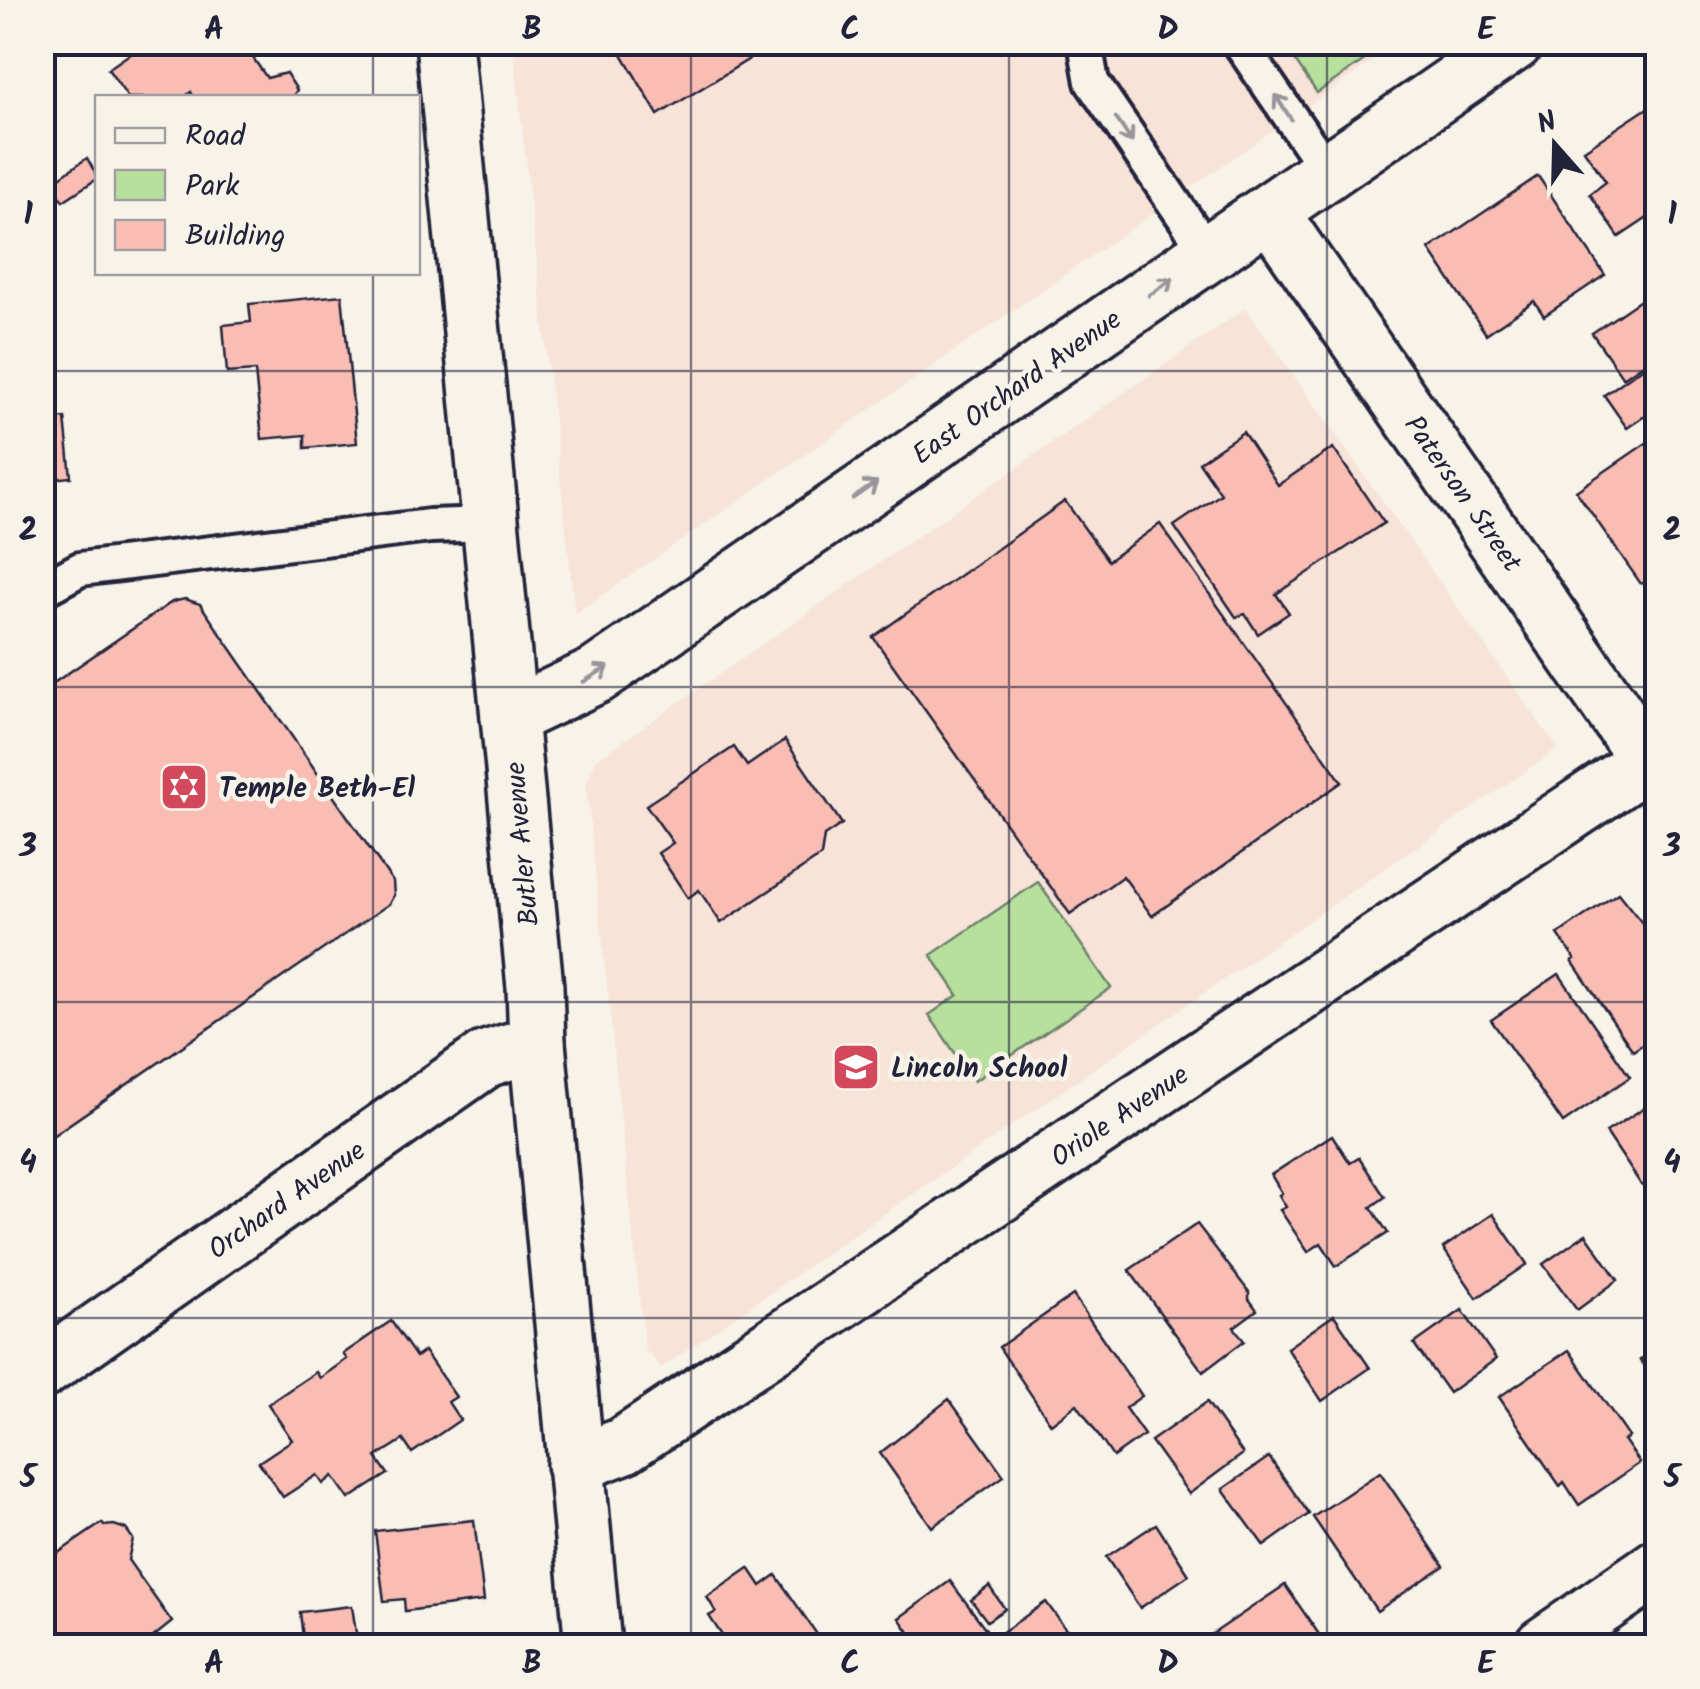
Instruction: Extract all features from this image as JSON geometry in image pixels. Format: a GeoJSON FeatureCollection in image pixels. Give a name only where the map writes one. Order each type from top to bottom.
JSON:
{"type":"FeatureCollection","features":[{"type":"Feature","properties":{"kind":"street","name":"Butler Avenue"},"geometry":{"type":"LineString","coordinates":[[444,42],[535,987],[536,1042],[593,1646]]}},
{"type":"Feature","properties":{"kind":"street","name":"East Orchard Avenue"},"geometry":{"type":"LineString","coordinates":[[509,717],[597,675],[1515,42]]}},
{"type":"Feature","properties":{"kind":"street","name":"Paterson Street"},"geometry":{"type":"LineString","coordinates":[[1270,212],[1654,763]]}},
{"type":"Feature","properties":{"kind":"street","name":"Oriole Avenue"},"geometry":{"type":"LineString","coordinates":[[575,1464],[624,1446],[1654,763]]}},
{"type":"Feature","properties":{"kind":"street","name":"Orchard Avenue"},"geometry":{"type":"LineString","coordinates":[[42,1370],[486,1059],[536,1042]]}},
{"type":"Feature","properties":{"kind":"street"},"geometry":{"type":"LineString","coordinates":[[1543,1646],[1658,1568]]}},
{"type":"Feature","properties":{"kind":"lane"},"geometry":{"type":"LineString","coordinates":[[1089,42],[1092,82],[1209,254]]}},
{"type":"Feature","properties":{"kind":"lane"},"geometry":{"type":"LineString","coordinates":[[1239,42],[1328,172]]}},
{"type":"Feature","properties":{"kind":"lane"},"geometry":{"type":"LineString","coordinates":[[42,590],[80,569],[430,526],[490,524]]}},
{"type":"Feature","properties":{"kind":"shaded area"},"geometry":{"type":"Polygon","coordinates":[[[513,42],[1399,43],[575,614],[513,42]]]}},
{"type":"Feature","properties":{"kind":"shaded area","name":"Lincoln School"},"geometry":{"type":"Polygon","coordinates":[[[1246,308],[1558,749],[661,1368],[645,1350],[586,784],[596,760],[1246,308]]]}},
{"type":"Feature","properties":{"kind":"green space"},"geometry":{"type":"Polygon","coordinates":[[[1283,43],[1389,43],[1317,93],[1283,43]]]}},
{"type":"Feature","properties":{"kind":"green space"},"geometry":{"type":"Polygon","coordinates":[[[1038,882],[1111,988],[974,1081],[929,1015],[958,995],[931,955],[1038,882]]]}},
{"type":"Feature","properties":{"kind":"building"},"geometry":{"type":"Polygon","coordinates":[[[137,42],[242,42],[267,78],[286,73],[297,90],[294,95],[126,95],[108,69],[134,51],[137,42]]]}},
{"type":"Feature","properties":{"kind":"building"},"geometry":{"type":"Polygon","coordinates":[[[615,42],[777,42],[658,115],[615,42]]]}},
{"type":"Feature","properties":{"kind":"building"},"geometry":{"type":"Polygon","coordinates":[[[1658,101],[1658,211],[1619,237],[1590,194],[1606,182],[1584,150],[1658,101]]]}},
{"type":"Feature","properties":{"kind":"building"},"geometry":{"type":"Polygon","coordinates":[[[87,158],[95,173],[95,180],[63,201],[51,183],[87,158]]]}},
{"type":"Feature","properties":{"kind":"building"},"geometry":{"type":"Polygon","coordinates":[[[1538,176],[1605,275],[1544,316],[1534,301],[1486,334],[1429,249],[1538,176]]]}},
{"type":"Feature","properties":{"kind":"building"},"geometry":{"type":"Polygon","coordinates":[[[342,295],[357,443],[305,448],[305,435],[262,439],[255,371],[227,373],[223,325],[251,322],[249,304],[342,295]]]}},
{"type":"Feature","properties":{"kind":"building"},"geometry":{"type":"Polygon","coordinates":[[[1642,299],[1658,322],[1658,354],[1623,378],[1592,333],[1642,299]]]}},
{"type":"Feature","properties":{"kind":"building"},"geometry":{"type":"Polygon","coordinates":[[[1655,359],[1658,407],[1627,428],[1604,395],[1655,359]]]}},
{"type":"Feature","properties":{"kind":"building"},"geometry":{"type":"Polygon","coordinates":[[[65,418],[71,477],[42,480],[42,420],[65,418]]]}},
{"type":"Feature","properties":{"kind":"building"},"geometry":{"type":"Polygon","coordinates":[[[1243,432],[1278,485],[1333,448],[1384,523],[1276,594],[1289,613],[1258,634],[1245,614],[1236,617],[1174,526],[1221,494],[1199,462],[1243,432]]]}},
{"type":"Feature","properties":{"kind":"building"},"geometry":{"type":"Polygon","coordinates":[[[1658,435],[1658,575],[1641,584],[1576,491],[1658,435]]]}},
{"type":"Feature","properties":{"kind":"building"},"geometry":{"type":"Polygon","coordinates":[[[1065,501],[1108,561],[1160,524],[1342,782],[1152,916],[1123,876],[1070,914],[873,637],[1065,501]]]}},
{"type":"Feature","properties":{"kind":"building","name":"Temple Beth-El"},"geometry":{"type":"Polygon","coordinates":[[[185,599],[200,604],[393,882],[394,895],[389,904],[42,1143],[42,691],[172,602],[185,599]]]}},
{"type":"Feature","properties":{"kind":"building"},"geometry":{"type":"Polygon","coordinates":[[[785,740],[842,824],[824,836],[821,856],[721,923],[699,890],[688,898],[658,853],[673,843],[646,805],[734,747],[747,766],[785,740]]]}},
{"type":"Feature","properties":{"kind":"building"},"geometry":{"type":"Polygon","coordinates":[[[1618,893],[1658,943],[1658,1034],[1633,1051],[1558,934],[1618,893]]]}},
{"type":"Feature","properties":{"kind":"building"},"geometry":{"type":"Polygon","coordinates":[[[1559,974],[1630,1077],[1563,1123],[1491,1020],[1559,974]]]}},
{"type":"Feature","properties":{"kind":"building"},"geometry":{"type":"Polygon","coordinates":[[[1658,1099],[1658,1176],[1642,1186],[1606,1132],[1658,1099]]]}},
{"type":"Feature","properties":{"kind":"building"},"geometry":{"type":"Polygon","coordinates":[[[1332,1135],[1350,1163],[1359,1158],[1385,1197],[1371,1207],[1388,1233],[1336,1266],[1321,1243],[1308,1252],[1280,1210],[1286,1207],[1271,1175],[1332,1135]]]}},
{"type":"Feature","properties":{"kind":"building"},"geometry":{"type":"Polygon","coordinates":[[[1493,1214],[1527,1264],[1477,1298],[1443,1248],[1493,1214]]]}},
{"type":"Feature","properties":{"kind":"building"},"geometry":{"type":"Polygon","coordinates":[[[1197,1224],[1249,1292],[1257,1310],[1234,1327],[1244,1341],[1203,1372],[1129,1270],[1197,1224]]]}},
{"type":"Feature","properties":{"kind":"building"},"geometry":{"type":"Polygon","coordinates":[[[1586,1234],[1618,1280],[1577,1310],[1543,1264],[1586,1234]]]}},
{"type":"Feature","properties":{"kind":"building"},"geometry":{"type":"Polygon","coordinates":[[[1073,1295],[1142,1396],[1125,1408],[1144,1435],[1113,1457],[1077,1404],[1051,1424],[999,1347],[1073,1295]]]}},
{"type":"Feature","properties":{"kind":"building"},"geometry":{"type":"Polygon","coordinates":[[[1462,1310],[1496,1359],[1449,1393],[1414,1344],[1462,1310]]]}},
{"type":"Feature","properties":{"kind":"building"},"geometry":{"type":"Polygon","coordinates":[[[1334,1315],[1370,1368],[1322,1401],[1287,1348],[1334,1315]]]}},
{"type":"Feature","properties":{"kind":"building"},"geometry":{"type":"Polygon","coordinates":[[[391,1321],[416,1357],[424,1351],[456,1397],[448,1402],[460,1420],[412,1453],[403,1440],[376,1457],[388,1474],[349,1499],[333,1476],[323,1484],[317,1475],[283,1497],[259,1462],[292,1440],[268,1404],[316,1372],[320,1378],[347,1359],[343,1354],[391,1321]]]}},
{"type":"Feature","properties":{"kind":"building"},"geometry":{"type":"Polygon","coordinates":[[[1658,1347],[1658,1384],[1640,1360],[1658,1347]]]}},
{"type":"Feature","properties":{"kind":"building"},"geometry":{"type":"Polygon","coordinates":[[[1569,1350],[1629,1437],[1624,1440],[1640,1463],[1579,1505],[1564,1482],[1560,1486],[1499,1397],[1569,1350]]]}},
{"type":"Feature","properties":{"kind":"building"},"geometry":{"type":"Polygon","coordinates":[[[949,1399],[1004,1476],[932,1527],[880,1453],[949,1399]]]}},
{"type":"Feature","properties":{"kind":"building"},"geometry":{"type":"Polygon","coordinates":[[[1207,1402],[1243,1454],[1189,1494],[1151,1441],[1207,1402]]]}},
{"type":"Feature","properties":{"kind":"building"},"geometry":{"type":"Polygon","coordinates":[[[1269,1457],[1309,1514],[1264,1546],[1223,1489],[1269,1457]]]}},
{"type":"Feature","properties":{"kind":"building"},"geometry":{"type":"Polygon","coordinates":[[[1380,1472],[1444,1566],[1377,1611],[1313,1517],[1380,1472]]]}},
{"type":"Feature","properties":{"kind":"building"},"geometry":{"type":"Polygon","coordinates":[[[474,1520],[484,1601],[405,1611],[404,1599],[384,1601],[375,1531],[474,1520]]]}},
{"type":"Feature","properties":{"kind":"building"},"geometry":{"type":"Polygon","coordinates":[[[102,1523],[126,1529],[133,1539],[128,1560],[172,1622],[147,1642],[150,1646],[55,1646],[42,1628],[42,1564],[102,1523]]]}},
{"type":"Feature","properties":{"kind":"building"},"geometry":{"type":"Polygon","coordinates":[[[1156,1524],[1189,1575],[1140,1608],[1106,1557],[1156,1524]]]}},
{"type":"Feature","properties":{"kind":"building"},"geometry":{"type":"Polygon","coordinates":[[[749,1568],[761,1586],[776,1575],[825,1646],[729,1646],[709,1616],[716,1612],[707,1597],[749,1568]]]}},
{"type":"Feature","properties":{"kind":"building"},"geometry":{"type":"Polygon","coordinates":[[[950,1581],[988,1632],[969,1646],[919,1646],[899,1618],[950,1581]]]}},
{"type":"Feature","properties":{"kind":"building"},"geometry":{"type":"Polygon","coordinates":[[[1285,1585],[1327,1646],[1214,1646],[1208,1637],[1285,1585]]]}},
{"type":"Feature","properties":{"kind":"building"},"geometry":{"type":"Polygon","coordinates":[[[989,1586],[1005,1609],[987,1621],[971,1600],[989,1586]]]}},
{"type":"Feature","properties":{"kind":"building"},"geometry":{"type":"Polygon","coordinates":[[[1046,1602],[1078,1646],[1011,1646],[1001,1633],[1046,1602]]]}},
{"type":"Feature","properties":{"kind":"building"},"geometry":{"type":"Polygon","coordinates":[[[352,1606],[358,1646],[304,1646],[300,1612],[352,1606]]]}},
{"type":"Feature","properties":{"kind":"place","name":"Temple Beth-El"},"geometry":{"type":"Point","coordinates":[184,787]}},
{"type":"Feature","properties":{"kind":"place","name":"Lincoln School"},"geometry":{"type":"Point","coordinates":[856,1067]}}]}
